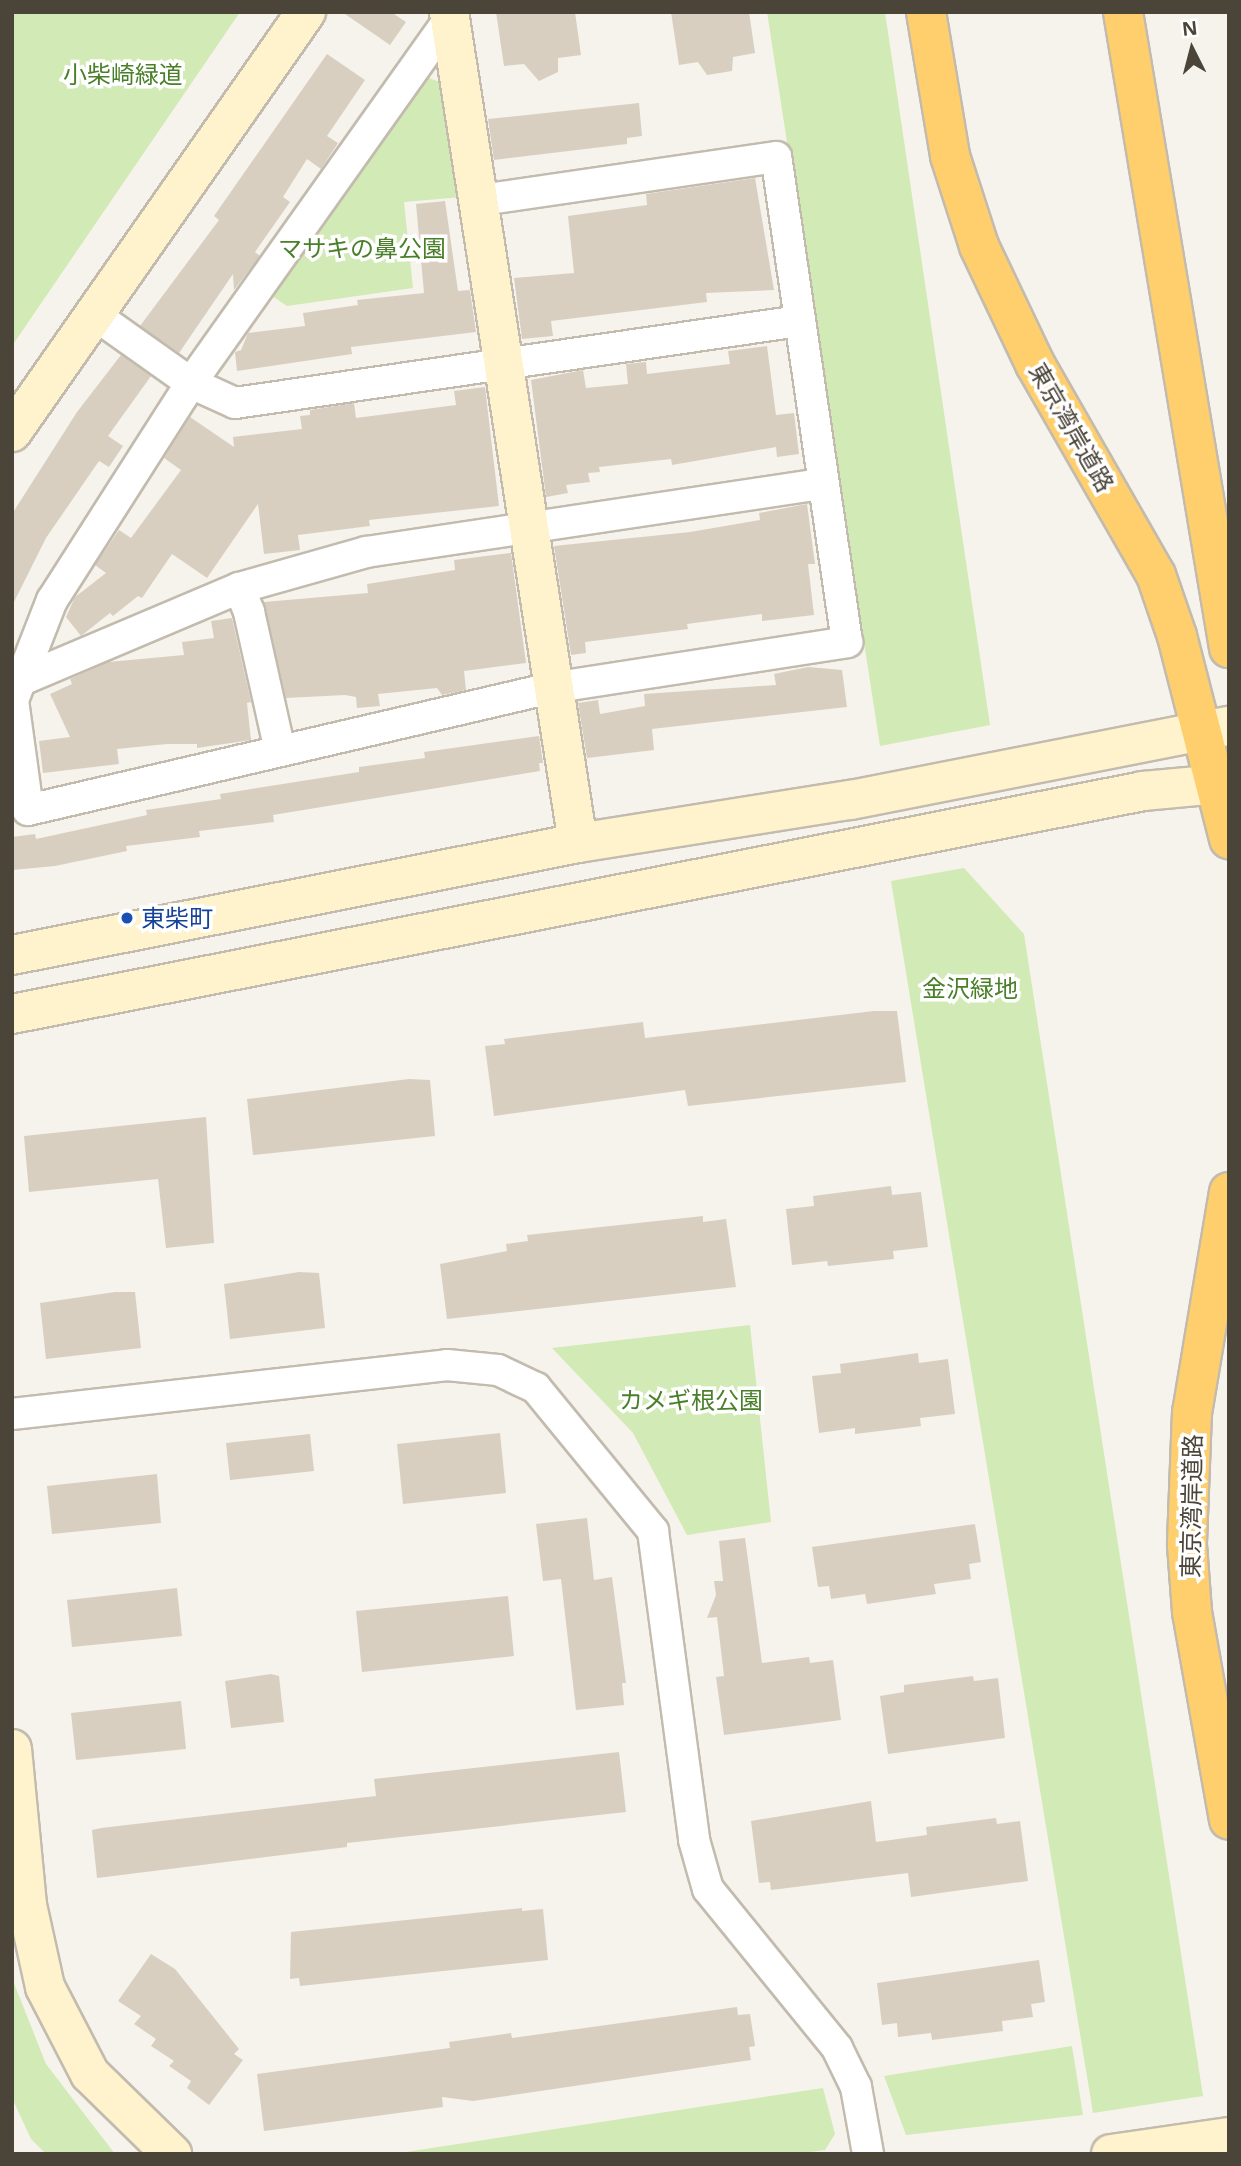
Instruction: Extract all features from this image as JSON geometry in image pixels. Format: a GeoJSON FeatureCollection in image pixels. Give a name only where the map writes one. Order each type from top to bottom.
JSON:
{"type":"FeatureCollection","features":[{"type":"Feature","properties":{"kind":"highway","name":"東京湾岸道路"},"geometry":{"type":"LineString","coordinates":[[926,12],[950,156],[979,246],[1035,364],[1156,575],[1215,729],[1229,839]]}},
{"type":"Feature","properties":{"kind":"highway"},"geometry":{"type":"LineString","coordinates":[[1123,12],[1229,648]]}},
{"type":"Feature","properties":{"kind":"highway","name":"東京湾岸道路"},"geometry":{"type":"LineString","coordinates":[[1229,1192],[1192,1412],[1188,1504],[1192,1612],[1229,1820]]}},
{"type":"Feature","properties":{"kind":"street"},"geometry":{"type":"LineString","coordinates":[[12,432],[306,12]]}},
{"type":"Feature","properties":{"kind":"street"},"geometry":{"type":"LineString","coordinates":[[449,16],[481,200],[501,364],[578,843]]}},
{"type":"Feature","properties":{"kind":"street"},"geometry":{"type":"LineString","coordinates":[[449,16],[191,383],[52,600],[13,700],[28,810],[551,688],[847,642],[776,157],[481,200]]}},
{"type":"Feature","properties":{"kind":"street"},"geometry":{"type":"LineString","coordinates":[[95,315],[191,383],[235,404],[799,321]]}},
{"type":"Feature","properties":{"kind":"street"},"geometry":{"type":"LineString","coordinates":[[17,684],[239,587],[366,552],[822,484]]}},
{"type":"Feature","properties":{"kind":"street"},"geometry":{"type":"LineString","coordinates":[[239,587],[249,612],[280,751]]}},
{"type":"Feature","properties":{"kind":"street"},"geometry":{"type":"LineString","coordinates":[[12,955],[578,843],[850,800],[1215,729]]}},
{"type":"Feature","properties":{"kind":"street"},"geometry":{"type":"LineString","coordinates":[[12,1014],[1143,791],[1222,784]]}},
{"type":"Feature","properties":{"kind":"street"},"geometry":{"type":"LineString","coordinates":[[12,1414],[447,1365],[498,1370],[536,1388],[653,1531],[694,1840],[708,1889],[837,2048],[856,2087],[869,2154]]}},
{"type":"Feature","properties":{"kind":"street"},"geometry":{"type":"LineString","coordinates":[[12,1749],[27,1905],[46,1987],[90,2074],[172,2154]]}},
{"type":"Feature","properties":{"kind":"street"},"geometry":{"type":"LineString","coordinates":[[1111,2154],[1229,2137]]}},
{"type":"Feature","properties":{"kind":"green space","name":"小柴崎緑道"},"geometry":{"type":"Polygon","coordinates":[[[12,12],[240,12],[12,346],[12,12]]]}},
{"type":"Feature","properties":{"kind":"green space"},"geometry":{"type":"Polygon","coordinates":[[[767,12],[885,12],[990,725],[880,746],[767,12]]]}},
{"type":"Feature","properties":{"kind":"green space","name":"マサキの鼻公園"},"geometry":{"type":"Polygon","coordinates":[[[424,76],[452,87],[462,197],[404,202],[413,288],[287,306],[272,296],[424,76]]]}},
{"type":"Feature","properties":{"kind":"green space","name":"金沢緑地"},"geometry":{"type":"Polygon","coordinates":[[[964,868],[1024,934],[1203,2096],[1093,2113],[891,881],[964,868]]]}},
{"type":"Feature","properties":{"kind":"green space","name":"カメギ根公園"},"geometry":{"type":"Polygon","coordinates":[[[750,1325],[771,1522],[687,1535],[633,1433],[552,1348],[750,1325]]]}},
{"type":"Feature","properties":{"kind":"green space"},"geometry":{"type":"Polygon","coordinates":[[[12,1978],[46,2064],[115,2154],[46,2154],[31,2139],[12,2098],[12,1978]]]}},
{"type":"Feature","properties":{"kind":"green space"},"geometry":{"type":"Polygon","coordinates":[[[1072,2046],[1083,2115],[906,2135],[884,2076],[1072,2046]]]}},
{"type":"Feature","properties":{"kind":"green space"},"geometry":{"type":"Polygon","coordinates":[[[823,2088],[835,2134],[825,2150],[795,2154],[393,2154],[823,2088]]]}},
{"type":"Feature","properties":{"kind":"building"},"geometry":{"type":"Polygon","coordinates":[[[342,12],[391,12],[406,22],[390,45],[342,12]]]}},
{"type":"Feature","properties":{"kind":"building"},"geometry":{"type":"Polygon","coordinates":[[[496,12],[575,12],[581,55],[558,58],[558,72],[539,81],[524,64],[504,66],[496,12]]]}},
{"type":"Feature","properties":{"kind":"building"},"geometry":{"type":"Polygon","coordinates":[[[671,12],[749,12],[755,53],[733,57],[732,71],[707,75],[698,62],[679,65],[671,12]]]}},
{"type":"Feature","properties":{"kind":"building"},"geometry":{"type":"Polygon","coordinates":[[[327,54],[365,80],[327,136],[338,143],[321,169],[307,159],[283,197],[290,202],[255,252],[260,256],[234,290],[233,274],[179,353],[140,326],[219,220],[214,216],[327,54]]]}},
{"type":"Feature","properties":{"kind":"building"},"geometry":{"type":"Polygon","coordinates":[[[639,103],[642,136],[627,138],[627,144],[494,160],[488,119],[639,103]]]}},
{"type":"Feature","properties":{"kind":"building"},"geometry":{"type":"Polygon","coordinates":[[[755,178],[774,290],[706,293],[707,302],[551,321],[553,336],[522,339],[514,278],[574,273],[568,216],[647,205],[646,194],[755,178]]]}},
{"type":"Feature","properties":{"kind":"building"},"geometry":{"type":"Polygon","coordinates":[[[445,201],[458,291],[470,290],[476,332],[351,347],[352,354],[237,371],[235,352],[241,350],[248,333],[305,326],[303,313],[358,305],[357,300],[424,293],[416,204],[445,201]]]}},
{"type":"Feature","properties":{"kind":"building"},"geometry":{"type":"Polygon","coordinates":[[[767,346],[776,415],[794,413],[799,454],[777,457],[776,447],[672,465],[671,459],[599,467],[600,472],[588,473],[590,482],[566,485],[568,493],[546,497],[531,380],[583,370],[586,388],[628,384],[626,364],[646,362],[647,374],[730,364],[728,351],[767,346]]]}},
{"type":"Feature","properties":{"kind":"building"},"geometry":{"type":"Polygon","coordinates":[[[121,355],[151,376],[108,436],[123,446],[109,467],[99,461],[46,538],[12,606],[12,514],[77,412],[121,355]]]}},
{"type":"Feature","properties":{"kind":"building"},"geometry":{"type":"Polygon","coordinates":[[[485,387],[499,506],[369,520],[370,526],[298,535],[300,550],[264,554],[258,504],[207,578],[172,554],[142,598],[138,596],[113,616],[110,613],[81,636],[66,617],[75,597],[106,573],[95,565],[119,530],[131,538],[181,470],[164,458],[190,417],[234,447],[233,437],[302,429],[300,416],[310,415],[310,410],[354,403],[356,418],[456,405],[454,391],[485,387]]]}},
{"type":"Feature","properties":{"kind":"building"},"geometry":{"type":"Polygon","coordinates":[[[807,504],[815,564],[808,564],[814,615],[762,621],[762,614],[687,624],[688,629],[585,642],[586,653],[571,655],[554,546],[690,532],[760,520],[759,513],[807,504]]]}},
{"type":"Feature","properties":{"kind":"building"},"geometry":{"type":"Polygon","coordinates":[[[511,553],[526,663],[464,671],[466,690],[442,695],[437,688],[378,694],[380,706],[357,708],[356,697],[345,695],[286,698],[264,602],[368,593],[367,584],[455,570],[454,560],[511,553]]]}},
{"type":"Feature","properties":{"kind":"building"},"geometry":{"type":"Polygon","coordinates":[[[232,618],[251,702],[247,703],[251,740],[197,748],[197,744],[167,744],[117,749],[119,764],[43,773],[39,741],[70,737],[50,694],[72,684],[70,679],[108,662],[184,655],[182,642],[214,638],[211,621],[232,618]]]}},
{"type":"Feature","properties":{"kind":"building"},"geometry":{"type":"Polygon","coordinates":[[[808,667],[842,670],[847,707],[652,729],[654,750],[587,758],[578,703],[598,700],[600,714],[645,706],[644,694],[776,685],[774,674],[808,667]]]}},
{"type":"Feature","properties":{"kind":"building"},"geometry":{"type":"Polygon","coordinates":[[[539,736],[543,763],[539,763],[540,771],[273,815],[274,822],[199,831],[200,837],[126,846],[127,851],[55,866],[12,870],[12,837],[35,834],[36,839],[147,815],[146,810],[221,799],[220,794],[359,772],[359,767],[425,758],[424,752],[539,736]]]}},
{"type":"Feature","properties":{"kind":"building"},"geometry":{"type":"Polygon","coordinates":[[[874,1011],[897,1011],[906,1082],[688,1106],[685,1090],[494,1116],[485,1046],[505,1044],[504,1039],[643,1022],[645,1038],[874,1011]]]}},
{"type":"Feature","properties":{"kind":"building"},"geometry":{"type":"Polygon","coordinates":[[[409,1079],[430,1080],[435,1136],[253,1155],[247,1099],[409,1079]]]}},
{"type":"Feature","properties":{"kind":"building"},"geometry":{"type":"Polygon","coordinates":[[[206,1117],[214,1243],[166,1248],[158,1179],[29,1192],[24,1136],[206,1117]]]}},
{"type":"Feature","properties":{"kind":"building"},"geometry":{"type":"Polygon","coordinates":[[[891,1186],[892,1195],[921,1192],[928,1247],[893,1251],[894,1259],[828,1266],[827,1261],[792,1265],[786,1209],[814,1206],[813,1196],[891,1186]]]}},
{"type":"Feature","properties":{"kind":"building"},"geometry":{"type":"Polygon","coordinates":[[[703,1216],[703,1222],[726,1219],[736,1287],[447,1319],[440,1264],[507,1251],[506,1244],[528,1241],[527,1235],[703,1216]]]}},
{"type":"Feature","properties":{"kind":"building"},"geometry":{"type":"Polygon","coordinates":[[[299,1272],[319,1273],[325,1328],[230,1339],[224,1284],[299,1272]]]}},
{"type":"Feature","properties":{"kind":"building"},"geometry":{"type":"Polygon","coordinates":[[[115,1292],[135,1292],[141,1348],[46,1359],[40,1303],[115,1292]]]}},
{"type":"Feature","properties":{"kind":"building"},"geometry":{"type":"Polygon","coordinates":[[[918,1353],[919,1363],[948,1359],[955,1414],[920,1418],[921,1426],[855,1434],[855,1428],[819,1433],[812,1376],[841,1373],[840,1364],[918,1353]]]}},
{"type":"Feature","properties":{"kind":"building"},"geometry":{"type":"Polygon","coordinates":[[[500,1433],[506,1493],[403,1504],[397,1444],[500,1433]]]}},
{"type":"Feature","properties":{"kind":"building"},"geometry":{"type":"Polygon","coordinates":[[[310,1434],[314,1471],[230,1480],[226,1443],[310,1434]]]}},
{"type":"Feature","properties":{"kind":"building"},"geometry":{"type":"Polygon","coordinates":[[[157,1474],[161,1523],[52,1534],[47,1486],[157,1474]]]}},
{"type":"Feature","properties":{"kind":"building"},"geometry":{"type":"Polygon","coordinates":[[[587,1518],[594,1580],[612,1577],[626,1683],[622,1683],[624,1705],[576,1710],[561,1579],[543,1581],[536,1524],[587,1518]]]}},
{"type":"Feature","properties":{"kind":"building"},"geometry":{"type":"Polygon","coordinates":[[[975,1524],[981,1562],[969,1564],[971,1579],[934,1584],[936,1594],[867,1604],[865,1594],[831,1599],[829,1586],[818,1587],[812,1547],[975,1524]]]}},
{"type":"Feature","properties":{"kind":"building"},"geometry":{"type":"Polygon","coordinates":[[[745,1538],[762,1663],[809,1657],[810,1663],[833,1660],[841,1720],[724,1735],[716,1677],[724,1676],[717,1617],[707,1618],[716,1595],[714,1581],[723,1581],[719,1541],[745,1538]]]}},
{"type":"Feature","properties":{"kind":"building"},"geometry":{"type":"Polygon","coordinates":[[[177,1588],[182,1636],[72,1647],[67,1600],[177,1588]]]}},
{"type":"Feature","properties":{"kind":"building"},"geometry":{"type":"Polygon","coordinates":[[[508,1596],[514,1656],[362,1672],[356,1611],[508,1596]]]}},
{"type":"Feature","properties":{"kind":"building"},"geometry":{"type":"Polygon","coordinates":[[[271,1674],[279,1676],[284,1722],[231,1728],[225,1681],[271,1674]]]}},
{"type":"Feature","properties":{"kind":"building"},"geometry":{"type":"Polygon","coordinates":[[[973,1676],[974,1681],[998,1678],[1005,1738],[888,1754],[880,1696],[904,1692],[904,1685],[973,1676]]]}},
{"type":"Feature","properties":{"kind":"building"},"geometry":{"type":"Polygon","coordinates":[[[181,1701],[186,1749],[76,1760],[71,1713],[181,1701]]]}},
{"type":"Feature","properties":{"kind":"building"},"geometry":{"type":"Polygon","coordinates":[[[619,1752],[626,1812],[347,1843],[347,1847],[97,1878],[92,1830],[376,1796],[374,1779],[619,1752]]]}},
{"type":"Feature","properties":{"kind":"building"},"geometry":{"type":"Polygon","coordinates":[[[871,1801],[876,1842],[927,1835],[926,1827],[996,1818],[997,1824],[1020,1821],[1028,1881],[911,1897],[908,1873],[771,1890],[770,1882],[759,1883],[751,1821],[871,1801]]]}},
{"type":"Feature","properties":{"kind":"building"},"geometry":{"type":"Polygon","coordinates":[[[522,1908],[522,1911],[543,1909],[548,1960],[300,1986],[299,1978],[290,1979],[291,1932],[522,1908]]]}},
{"type":"Feature","properties":{"kind":"building"},"geometry":{"type":"Polygon","coordinates":[[[151,1954],[175,1969],[239,2049],[234,2054],[243,2060],[209,2105],[187,2088],[191,2081],[169,2066],[174,2061],[151,2046],[156,2039],[134,2024],[141,2016],[118,2001],[151,1954]]]}},
{"type":"Feature","properties":{"kind":"building"},"geometry":{"type":"Polygon","coordinates":[[[1039,1960],[1045,2002],[1031,2004],[1033,2017],[1002,2021],[1003,2031],[932,2040],[931,2033],[898,2037],[897,2023],[882,2025],[877,1983],[1039,1960]]]}},
{"type":"Feature","properties":{"kind":"building"},"geometry":{"type":"Polygon","coordinates":[[[737,2007],[738,2015],[750,2014],[755,2046],[749,2047],[751,2060],[473,2101],[442,2097],[443,2107],[264,2131],[257,2074],[450,2048],[449,2042],[511,2033],[512,2038],[737,2007]]]}},
{"type":"Feature","properties":{"kind":"place","name":"東柴町"},"geometry":{"type":"Point","coordinates":[127,918]}}]}
